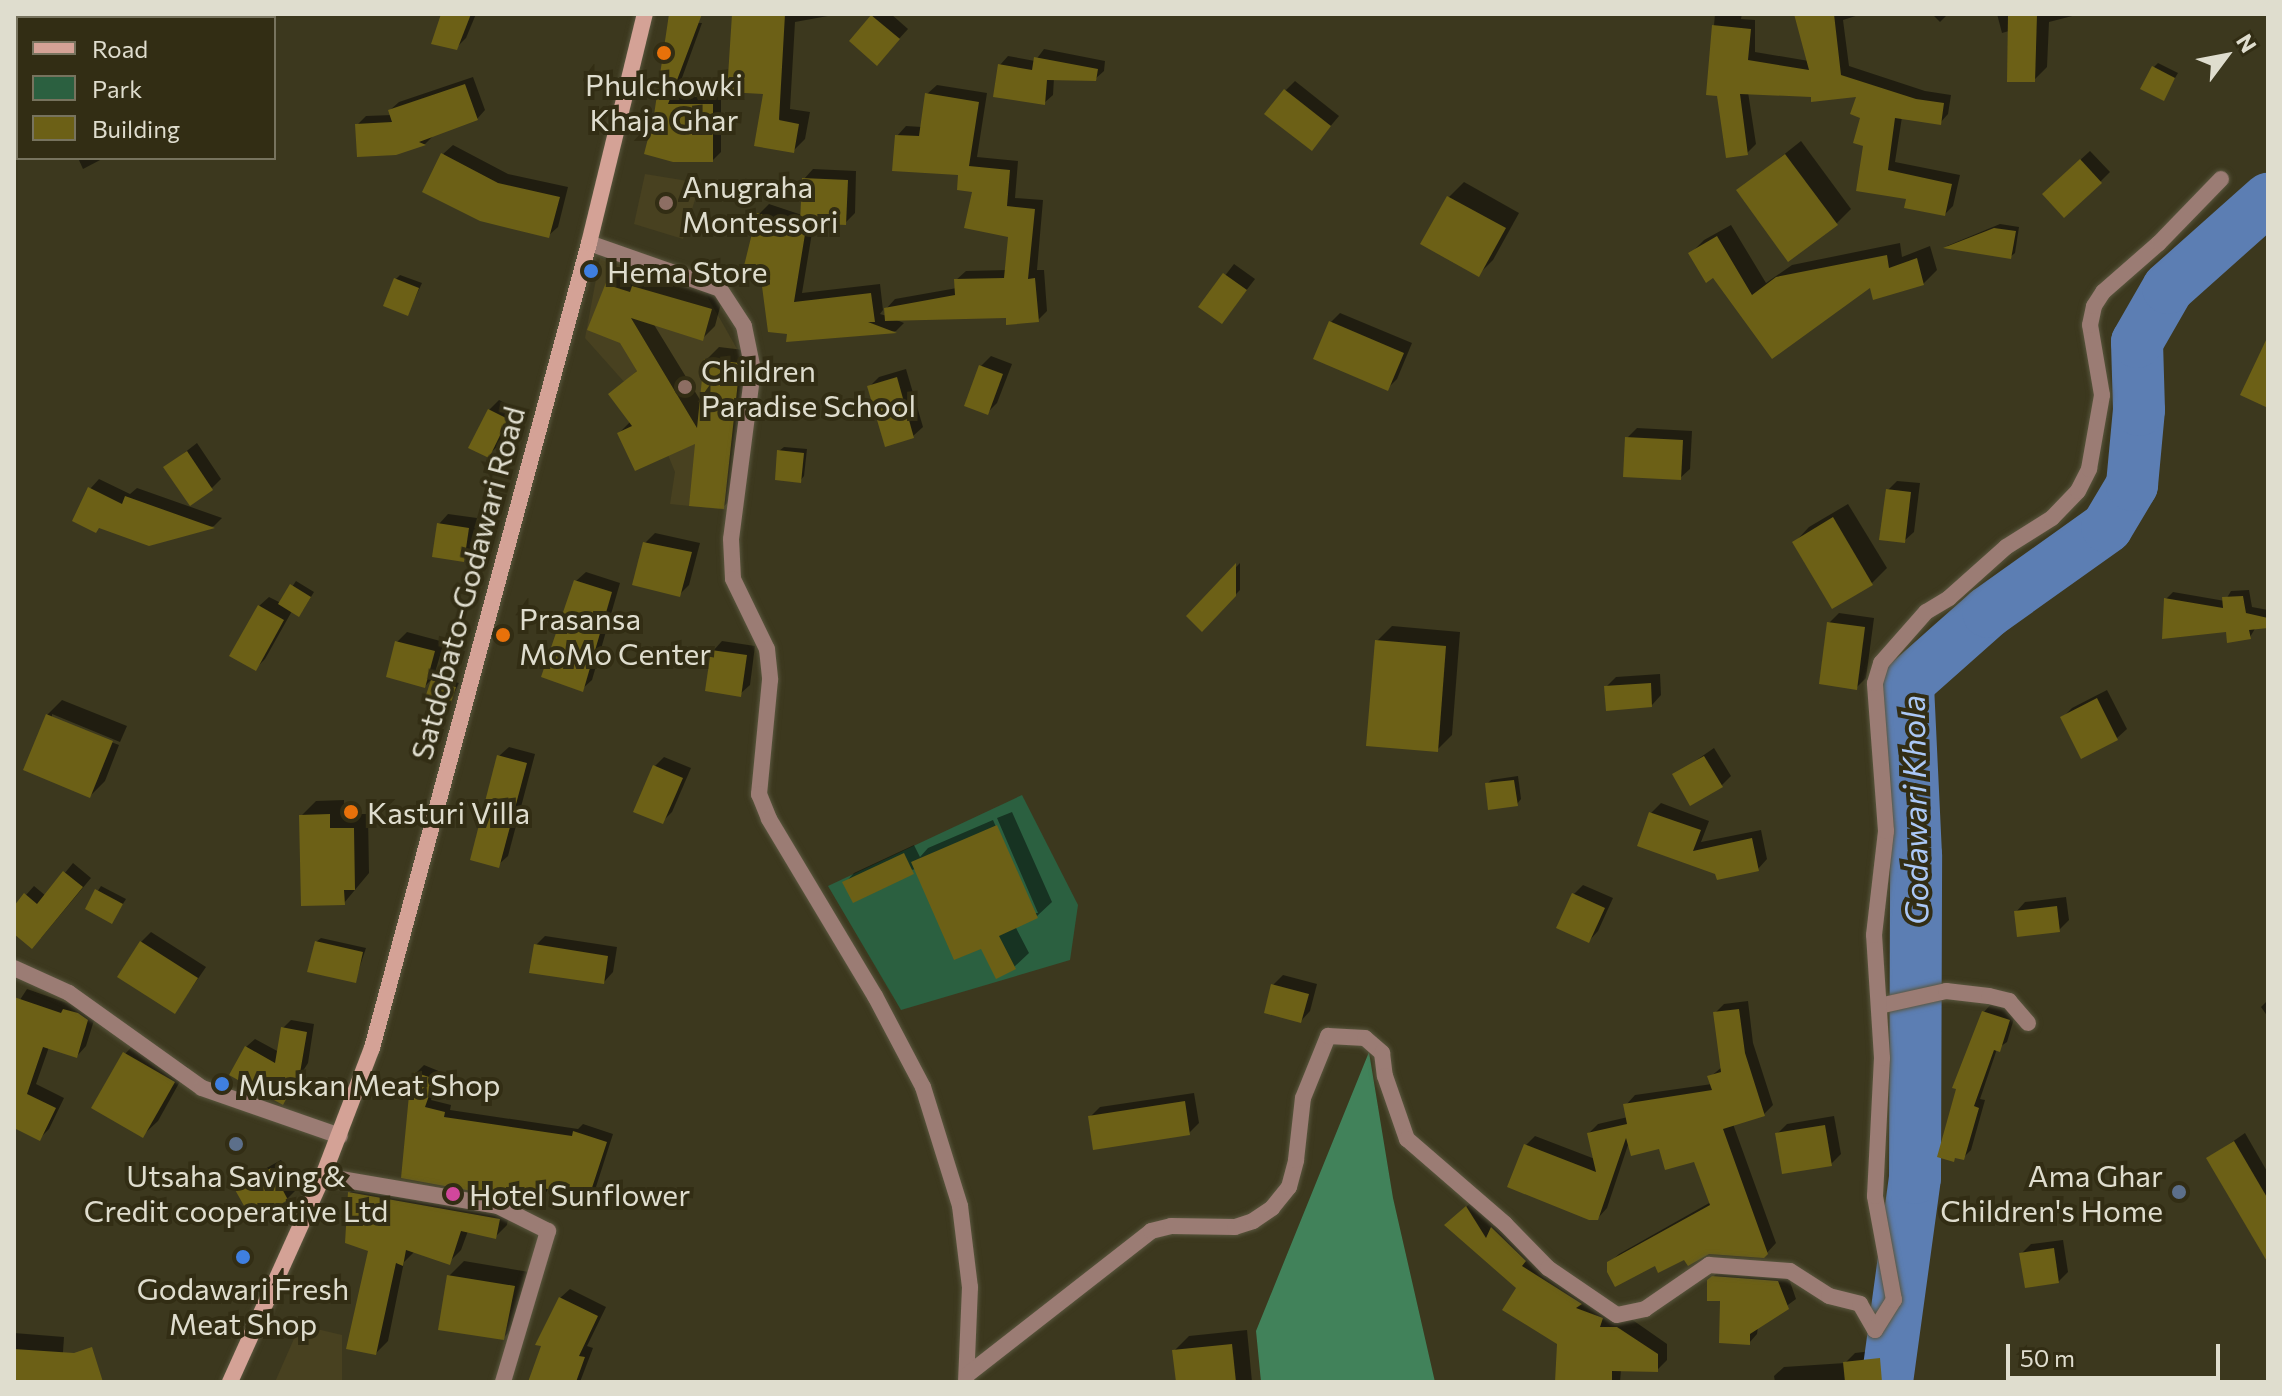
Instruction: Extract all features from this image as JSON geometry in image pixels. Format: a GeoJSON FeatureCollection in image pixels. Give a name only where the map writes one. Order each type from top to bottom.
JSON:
{"type":"FeatureCollection","features":[{"type":"Feature","properties":{"kind":"street","name":"Satdobato-Godawari Road"},"geometry":{"type":"LineString","coordinates":[[230,1382],[323,1176],[372,1048],[589,243],[645,14]]}},
{"type":"Feature","properties":{"kind":"street"},"geometry":{"type":"LineString","coordinates":[[966,1378],[1151,1231],[1171,1226],[1235,1227],[1253,1221],[1272,1208],[1289,1187],[1303,1098],[1328,1036],[1365,1038],[1382,1053],[1385,1076],[1407,1139],[1505,1224],[1548,1268],[1617,1315],[1645,1309],[1709,1265],[1790,1271],[1829,1296],[1860,1304],[1875,1330],[1894,1300],[1875,1196],[1882,1058],[1874,935],[1886,831],[1875,683],[1881,663],[1926,612],[1949,598],[2006,547],[2052,518],[2078,491],[2089,469],[2102,395],[2090,325],[2094,306],[2103,292],[2159,243],[2221,179]]}},
{"type":"Feature","properties":{"kind":"street"},"geometry":{"type":"LineString","coordinates":[[589,243],[720,289],[744,326],[753,370],[731,539],[733,579],[767,649],[770,680],[759,794],[769,819],[875,996],[923,1087],[960,1206],[970,1287],[966,1378]]}},
{"type":"Feature","properties":{"kind":"street"},"geometry":{"type":"LineString","coordinates":[[14,968],[69,993],[202,1088],[340,1136]]}},
{"type":"Feature","properties":{"kind":"street"},"geometry":{"type":"LineString","coordinates":[[1879,1006],[1946,991],[2009,1001],[2028,1023]]}},
{"type":"Feature","properties":{"kind":"street"},"geometry":{"type":"LineString","coordinates":[[323,1176],[498,1206],[548,1231],[503,1382]]}},
{"type":"Feature","properties":{"kind":"shaded area","name":"Anugraha Montessori"},"geometry":{"type":"Polygon","coordinates":[[[645,174],[700,183],[683,239],[634,224],[645,174]]]}},
{"type":"Feature","properties":{"kind":"shaded area","name":"Children Paradise School"},"geometry":{"type":"Polygon","coordinates":[[[600,258],[635,272],[703,289],[745,363],[729,510],[670,504],[675,472],[650,411],[585,338],[600,258]]]}},
{"type":"Feature","properties":{"kind":"shaded area"},"geometry":{"type":"Polygon","coordinates":[[[300,1325],[342,1335],[342,1382],[275,1382],[300,1325]]]}},
{"type":"Feature","properties":{"kind":"green space"},"geometry":{"type":"Polygon","coordinates":[[[1022,795],[1078,905],[1070,960],[901,1010],[828,886],[1022,795]]]}},
{"type":"Feature","properties":{"kind":"green space"},"geometry":{"type":"Polygon","coordinates":[[[1369,1052],[1393,1198],[1435,1382],[1261,1382],[1256,1331],[1369,1052]]]}},
{"type":"Feature","properties":{"kind":"building"},"geometry":{"type":"Polygon","coordinates":[[[441,14],[471,14],[457,50],[431,44],[441,14]]]}},
{"type":"Feature","properties":{"kind":"building"},"geometry":{"type":"Polygon","coordinates":[[[669,14],[702,14],[668,104],[713,104],[713,162],[673,162],[644,154],[654,115],[669,14]]]}},
{"type":"Feature","properties":{"kind":"building"},"geometry":{"type":"Polygon","coordinates":[[[732,14],[785,14],[779,120],[799,124],[794,153],[754,146],[763,94],[727,92],[732,14]]]}},
{"type":"Feature","properties":{"kind":"building"},"geometry":{"type":"Polygon","coordinates":[[[1794,14],[1834,14],[1841,75],[1916,99],[1944,103],[1941,125],[1895,118],[1888,170],[1952,184],[1945,216],[1904,208],[1906,199],[1856,191],[1863,146],[1853,143],[1860,118],[1850,114],[1856,97],[1811,102],[1811,97],[1740,94],[1748,155],[1726,158],[1717,96],[1706,95],[1712,25],[1751,29],[1748,60],[1809,70],[1794,14]]]}},
{"type":"Feature","properties":{"kind":"building"},"geometry":{"type":"Polygon","coordinates":[[[2008,14],[2037,14],[2035,82],[2007,82],[2008,14]]]}},
{"type":"Feature","properties":{"kind":"building"},"geometry":{"type":"Polygon","coordinates":[[[871,15],[900,39],[877,66],[849,41],[871,15]]]}},
{"type":"Feature","properties":{"kind":"building"},"geometry":{"type":"Polygon","coordinates":[[[1034,57],[1098,69],[1096,81],[1047,80],[1045,105],[993,97],[998,64],[1032,70],[1034,57]]]}},
{"type":"Feature","properties":{"kind":"building"},"geometry":{"type":"Polygon","coordinates":[[[2152,66],[2175,78],[2164,101],[2140,89],[2152,66]]]}},
{"type":"Feature","properties":{"kind":"building"},"geometry":{"type":"Polygon","coordinates":[[[465,84],[478,120],[419,142],[426,145],[396,155],[357,157],[355,124],[392,122],[388,110],[465,84]]]}},
{"type":"Feature","properties":{"kind":"building"},"geometry":{"type":"Polygon","coordinates":[[[1284,89],[1331,126],[1312,151],[1264,114],[1284,89]]]}},
{"type":"Feature","properties":{"kind":"building"},"geometry":{"type":"Polygon","coordinates":[[[925,93],[979,102],[969,166],[1010,170],[1007,206],[1035,209],[1028,279],[1035,278],[1039,322],[1006,325],[1006,318],[885,321],[884,308],[955,295],[954,279],[1004,278],[1008,237],[964,228],[972,192],[957,190],[958,175],[892,171],[895,135],[919,136],[925,93]]]}},
{"type":"Feature","properties":{"kind":"building"},"geometry":{"type":"Polygon","coordinates":[[[441,153],[498,183],[560,197],[549,238],[480,221],[422,192],[441,153]]]}},
{"type":"Feature","properties":{"kind":"building"},"geometry":{"type":"Polygon","coordinates":[[[1785,154],[1838,225],[1788,262],[1736,190],[1785,154]]]}},
{"type":"Feature","properties":{"kind":"building"},"geometry":{"type":"Polygon","coordinates":[[[2080,159],[2102,183],[2064,218],[2042,194],[2080,159]]]}},
{"type":"Feature","properties":{"kind":"building"},"geometry":{"type":"Polygon","coordinates":[[[802,178],[848,180],[846,225],[800,223],[802,178]]]}},
{"type":"Feature","properties":{"kind":"building"},"geometry":{"type":"Polygon","coordinates":[[[1447,196],[1506,228],[1479,277],[1420,244],[1447,196]]]}},
{"type":"Feature","properties":{"kind":"building"},"geometry":{"type":"Polygon","coordinates":[[[757,213],[806,228],[794,302],[871,293],[875,322],[868,322],[897,333],[786,342],[787,334],[768,332],[760,271],[743,270],[757,213]]]}},
{"type":"Feature","properties":{"kind":"building"},"geometry":{"type":"Polygon","coordinates":[[[1994,228],[2016,231],[2011,259],[1943,248],[1994,228]]]}},
{"type":"Feature","properties":{"kind":"building"},"geometry":{"type":"Polygon","coordinates":[[[1717,236],[1752,295],[1776,277],[1887,255],[1889,268],[1917,258],[1924,285],[1873,300],[1870,288],[1772,359],[1713,278],[1706,283],[1688,253],[1717,236]]]}},
{"type":"Feature","properties":{"kind":"building"},"geometry":{"type":"Polygon","coordinates":[[[1223,273],[1247,290],[1222,324],[1198,307],[1223,273]]]}},
{"type":"Feature","properties":{"kind":"building"},"geometry":{"type":"Polygon","coordinates":[[[394,278],[419,288],[408,316],[383,306],[394,278]]]}},
{"type":"Feature","properties":{"kind":"building"},"geometry":{"type":"Polygon","coordinates":[[[607,280],[611,286],[630,292],[632,286],[712,309],[703,341],[631,318],[697,428],[704,359],[740,363],[724,509],[689,506],[695,444],[635,471],[617,433],[632,426],[608,394],[637,371],[620,343],[587,330],[607,280]]]}},
{"type":"Feature","properties":{"kind":"building"},"geometry":{"type":"Polygon","coordinates":[[[1329,321],[1404,353],[1388,391],[1313,359],[1329,321]]]}},
{"type":"Feature","properties":{"kind":"building"},"geometry":{"type":"Polygon","coordinates":[[[2268,336],[2268,408],[2240,395],[2268,336]]]}},
{"type":"Feature","properties":{"kind":"building"},"geometry":{"type":"Polygon","coordinates":[[[979,365],[1003,374],[988,415],[964,406],[979,365]]]}},
{"type":"Feature","properties":{"kind":"building"},"geometry":{"type":"Polygon","coordinates":[[[897,377],[914,438],[885,447],[867,386],[897,377]]]}},
{"type":"Feature","properties":{"kind":"building"},"geometry":{"type":"Polygon","coordinates":[[[488,409],[508,419],[489,458],[468,448],[488,409]]]}},
{"type":"Feature","properties":{"kind":"building"},"geometry":{"type":"Polygon","coordinates":[[[1625,437],[1683,440],[1681,480],[1623,477],[1625,437]]]}},
{"type":"Feature","properties":{"kind":"building"},"geometry":{"type":"Polygon","coordinates":[[[777,450],[804,453],[801,483],[775,480],[777,450]]]}},
{"type":"Feature","properties":{"kind":"building"},"geometry":{"type":"Polygon","coordinates":[[[187,451],[213,490],[190,506],[163,467],[187,451]]]}},
{"type":"Feature","properties":{"kind":"building"},"geometry":{"type":"Polygon","coordinates":[[[88,487],[122,504],[125,496],[215,528],[149,546],[99,528],[96,533],[72,521],[88,487]]]}},
{"type":"Feature","properties":{"kind":"building"},"geometry":{"type":"Polygon","coordinates":[[[1886,489],[1911,492],[1905,543],[1879,540],[1886,489]]]}},
{"type":"Feature","properties":{"kind":"building"},"geometry":{"type":"Polygon","coordinates":[[[1833,517],[1873,585],[1832,609],[1792,542],[1833,517]]]}},
{"type":"Feature","properties":{"kind":"building"},"geometry":{"type":"Polygon","coordinates":[[[437,523],[469,528],[464,562],[432,557],[437,523]]]}},
{"type":"Feature","properties":{"kind":"building"},"geometry":{"type":"Polygon","coordinates":[[[643,542],[692,552],[680,597],[632,585],[643,542]]]}},
{"type":"Feature","properties":{"kind":"building"},"geometry":{"type":"Polygon","coordinates":[[[1236,563],[1236,596],[1202,632],[1186,616],[1236,563]]]}},
{"type":"Feature","properties":{"kind":"building"},"geometry":{"type":"Polygon","coordinates":[[[574,580],[612,592],[583,692],[541,677],[574,580]]]}},
{"type":"Feature","properties":{"kind":"building"},"geometry":{"type":"Polygon","coordinates":[[[290,584],[311,597],[299,617],[278,604],[290,584]]]}},
{"type":"Feature","properties":{"kind":"building"},"geometry":{"type":"Polygon","coordinates":[[[2243,596],[2246,613],[2268,618],[2268,628],[2249,630],[2251,639],[2227,643],[2226,632],[2162,639],[2164,598],[2223,608],[2222,597],[2243,596]]]}},
{"type":"Feature","properties":{"kind":"building"},"geometry":{"type":"Polygon","coordinates":[[[258,605],[284,620],[256,671],[229,656],[258,605]]]}},
{"type":"Feature","properties":{"kind":"building"},"geometry":{"type":"Polygon","coordinates":[[[1827,622],[1865,627],[1857,690],[1819,684],[1827,622]]]}},
{"type":"Feature","properties":{"kind":"building"},"geometry":{"type":"Polygon","coordinates":[[[1375,640],[1446,646],[1438,752],[1366,746],[1375,640]]]}},
{"type":"Feature","properties":{"kind":"building"},"geometry":{"type":"Polygon","coordinates":[[[395,641],[435,651],[425,688],[386,677],[395,641]]]}},
{"type":"Feature","properties":{"kind":"building"},"geometry":{"type":"Polygon","coordinates":[[[711,650],[747,655],[741,697],[705,691],[711,650]]]}},
{"type":"Feature","properties":{"kind":"building"},"geometry":{"type":"Polygon","coordinates":[[[431,680],[456,687],[449,709],[424,701],[431,680]]]}},
{"type":"Feature","properties":{"kind":"building"},"geometry":{"type":"Polygon","coordinates":[[[1651,683],[1652,707],[1606,711],[1604,686],[1651,683]]]}},
{"type":"Feature","properties":{"kind":"building"},"geometry":{"type":"Polygon","coordinates":[[[2097,698],[2118,740],[2081,759],[2060,717],[2097,698]]]}},
{"type":"Feature","properties":{"kind":"building"},"geometry":{"type":"Polygon","coordinates":[[[46,714],[113,741],[90,798],[23,770],[46,714]]]}},
{"type":"Feature","properties":{"kind":"building"},"geometry":{"type":"Polygon","coordinates":[[[497,755],[527,763],[499,868],[470,860],[497,755]]]}},
{"type":"Feature","properties":{"kind":"building"},"geometry":{"type":"Polygon","coordinates":[[[1704,756],[1723,787],[1690,806],[1672,774],[1704,756]]]}},
{"type":"Feature","properties":{"kind":"building"},"geometry":{"type":"Polygon","coordinates":[[[653,765],[683,778],[663,824],[633,812],[653,765]]]}},
{"type":"Feature","properties":{"kind":"building"},"geometry":{"type":"Polygon","coordinates":[[[1514,780],[1518,806],[1488,810],[1485,783],[1514,780]]]}},
{"type":"Feature","properties":{"kind":"building"},"geometry":{"type":"Polygon","coordinates":[[[1649,812],[1701,830],[1693,851],[1752,838],[1759,871],[1717,880],[1715,874],[1637,846],[1649,812]]]}},
{"type":"Feature","properties":{"kind":"building"},"geometry":{"type":"Polygon","coordinates":[[[330,814],[330,828],[354,828],[355,890],[344,890],[345,905],[301,906],[299,815],[330,814]]]}},
{"type":"Feature","properties":{"kind":"building"},"geometry":{"type":"Polygon","coordinates":[[[997,825],[1038,918],[999,936],[1016,969],[996,979],[981,949],[954,960],[911,862],[997,825]]]}},
{"type":"Feature","properties":{"kind":"building"},"geometry":{"type":"Polygon","coordinates":[[[904,853],[914,874],[853,903],[842,882],[904,853]]]}},
{"type":"Feature","properties":{"kind":"building"},"geometry":{"type":"Polygon","coordinates":[[[63,871],[83,887],[32,949],[14,934],[14,906],[24,893],[37,904],[63,871]]]}},
{"type":"Feature","properties":{"kind":"building"},"geometry":{"type":"Polygon","coordinates":[[[95,889],[123,904],[112,924],[85,909],[95,889]]]}},
{"type":"Feature","properties":{"kind":"building"},"geometry":{"type":"Polygon","coordinates":[[[1572,893],[1605,908],[1589,943],[1556,928],[1572,893]]]}},
{"type":"Feature","properties":{"kind":"building"},"geometry":{"type":"Polygon","coordinates":[[[2057,906],[2060,932],[2017,937],[2014,911],[2057,906]]]}},
{"type":"Feature","properties":{"kind":"building"},"geometry":{"type":"Polygon","coordinates":[[[140,941],[198,978],[175,1014],[117,977],[140,941]]]}},
{"type":"Feature","properties":{"kind":"building"},"geometry":{"type":"Polygon","coordinates":[[[315,941],[363,952],[356,983],[307,972],[315,941]]]}},
{"type":"Feature","properties":{"kind":"building"},"geometry":{"type":"Polygon","coordinates":[[[534,944],[608,956],[604,984],[529,973],[534,944]]]}},
{"type":"Feature","properties":{"kind":"building"},"geometry":{"type":"Polygon","coordinates":[[[1271,984],[1309,994],[1301,1023],[1264,1013],[1271,984]]]}},
{"type":"Feature","properties":{"kind":"building"},"geometry":{"type":"Polygon","coordinates":[[[14,997],[61,1013],[63,1009],[78,1013],[88,1020],[77,1058],[43,1047],[27,1094],[56,1108],[40,1141],[14,1128],[14,997]]]}},
{"type":"Feature","properties":{"kind":"building"},"geometry":{"type":"Polygon","coordinates":[[[1739,1009],[1745,1053],[1765,1116],[1723,1129],[1768,1254],[1764,1258],[1709,1254],[1688,1266],[1684,1260],[1658,1273],[1655,1266],[1615,1287],[1607,1272],[1607,1262],[1710,1205],[1694,1162],[1665,1170],[1659,1149],[1631,1156],[1626,1138],[1598,1220],[1589,1220],[1507,1187],[1524,1144],[1596,1172],[1587,1133],[1627,1124],[1623,1104],[1712,1090],[1707,1076],[1721,1072],[1713,1012],[1739,1009]]]}},
{"type":"Feature","properties":{"kind":"building"},"geometry":{"type":"Polygon","coordinates":[[[1982,1011],[2010,1020],[2000,1052],[1994,1050],[1974,1106],[1979,1108],[1964,1160],[1955,1158],[1954,1162],[1937,1157],[1956,1089],[1952,1088],[1982,1011]]]}},
{"type":"Feature","properties":{"kind":"building"},"geometry":{"type":"Polygon","coordinates":[[[281,1027],[307,1032],[300,1073],[283,1105],[229,1075],[245,1046],[275,1063],[281,1027]]]}},
{"type":"Feature","properties":{"kind":"building"},"geometry":{"type":"Polygon","coordinates":[[[123,1052],[175,1082],[143,1138],[91,1108],[123,1052]]]}},
{"type":"Feature","properties":{"kind":"building"},"geometry":{"type":"Polygon","coordinates":[[[414,1072],[435,1079],[425,1107],[445,1112],[444,1117],[572,1136],[573,1131],[607,1142],[587,1203],[544,1188],[540,1204],[505,1193],[504,1197],[401,1178],[409,1095],[406,1094],[414,1072]]]}},
{"type":"Feature","properties":{"kind":"building"},"geometry":{"type":"Polygon","coordinates":[[[1185,1101],[1190,1135],[1093,1150],[1088,1116],[1185,1101]]]}},
{"type":"Feature","properties":{"kind":"building"},"geometry":{"type":"Polygon","coordinates":[[[1825,1125],[1832,1166],[1782,1174],[1775,1133],[1825,1125]]]}},
{"type":"Feature","properties":{"kind":"building"},"geometry":{"type":"Polygon","coordinates":[[[2234,1141],[2268,1199],[2268,1263],[2206,1158],[2234,1141]]]}},
{"type":"Feature","properties":{"kind":"building"},"geometry":{"type":"Polygon","coordinates":[[[271,1168],[288,1200],[252,1220],[234,1188],[271,1168]]]}},
{"type":"Feature","properties":{"kind":"building"},"geometry":{"type":"Polygon","coordinates":[[[348,1192],[500,1219],[496,1239],[461,1231],[450,1265],[406,1250],[403,1266],[396,1263],[376,1355],[346,1349],[368,1251],[345,1243],[348,1192]]]}},
{"type":"Feature","properties":{"kind":"building"},"geometry":{"type":"Polygon","coordinates":[[[1466,1206],[1486,1238],[1491,1227],[1526,1261],[1522,1266],[1582,1304],[1576,1308],[1603,1318],[1600,1327],[1617,1327],[1658,1354],[1658,1372],[1612,1371],[1612,1382],[1555,1382],[1557,1344],[1502,1310],[1516,1288],[1444,1225],[1466,1206]]]}},
{"type":"Feature","properties":{"kind":"building"},"geometry":{"type":"Polygon","coordinates":[[[2054,1248],[2059,1283],[2025,1288],[2019,1253],[2054,1248]]]}},
{"type":"Feature","properties":{"kind":"building"},"geometry":{"type":"Polygon","coordinates":[[[447,1275],[515,1286],[504,1340],[438,1330],[447,1275]]]}},
{"type":"Feature","properties":{"kind":"building"},"geometry":{"type":"Polygon","coordinates":[[[1712,1276],[1778,1281],[1789,1309],[1750,1334],[1750,1345],[1719,1343],[1720,1301],[1707,1301],[1707,1280],[1712,1276]]]}},
{"type":"Feature","properties":{"kind":"building"},"geometry":{"type":"Polygon","coordinates":[[[559,1297],[598,1316],[579,1356],[585,1357],[576,1382],[528,1382],[541,1346],[535,1345],[559,1297]]]}},
{"type":"Feature","properties":{"kind":"building"},"geometry":{"type":"Polygon","coordinates":[[[1232,1344],[1236,1382],[1176,1382],[1172,1350],[1232,1344]]]}},
{"type":"Feature","properties":{"kind":"building"},"geometry":{"type":"Polygon","coordinates":[[[92,1347],[103,1382],[14,1382],[14,1349],[74,1353],[92,1347]]]}},
{"type":"Feature","properties":{"kind":"building"},"geometry":{"type":"Polygon","coordinates":[[[1880,1358],[1882,1382],[1845,1382],[1843,1362],[1880,1358]]]}},
{"type":"Feature","properties":{"kind":"waterway","name":"Godawari Khola"},"geometry":{"type":"LineString","coordinates":[[1887,1382],[1915,1178],[1916,855],[1908,683],[1988,612],[2107,527],[2132,485],[2139,410],[2137,342],[2168,288],[2268,199]]}},
{"type":"Feature","properties":{"kind":"place","name":"Phulchowki Khaja Ghar"},"geometry":{"type":"Point","coordinates":[664,53]}},
{"type":"Feature","properties":{"kind":"place","name":"Anugraha Montessori"},"geometry":{"type":"Point","coordinates":[666,203]}},
{"type":"Feature","properties":{"kind":"place","name":"Hema Store"},"geometry":{"type":"Point","coordinates":[591,271]}},
{"type":"Feature","properties":{"kind":"place","name":"Children Paradise School"},"geometry":{"type":"Point","coordinates":[685,387]}},
{"type":"Feature","properties":{"kind":"place","name":"Prasansa MoMo Center"},"geometry":{"type":"Point","coordinates":[503,635]}},
{"type":"Feature","properties":{"kind":"place","name":"Kasturi Villa"},"geometry":{"type":"Point","coordinates":[351,812]}},
{"type":"Feature","properties":{"kind":"place","name":"Muskan Meat Shop"},"geometry":{"type":"Point","coordinates":[222,1084]}},
{"type":"Feature","properties":{"kind":"place","name":"Utsaha Saving & Credit cooperative Ltd"},"geometry":{"type":"Point","coordinates":[236,1144]}},
{"type":"Feature","properties":{"kind":"place","name":"Ama Ghar Children's Home"},"geometry":{"type":"Point","coordinates":[2179,1192]}},
{"type":"Feature","properties":{"kind":"place","name":"Hotel Sunflower"},"geometry":{"type":"Point","coordinates":[453,1194]}},
{"type":"Feature","properties":{"kind":"place","name":"Godawari Fresh Meat Shop"},"geometry":{"type":"Point","coordinates":[243,1257]}}]}
